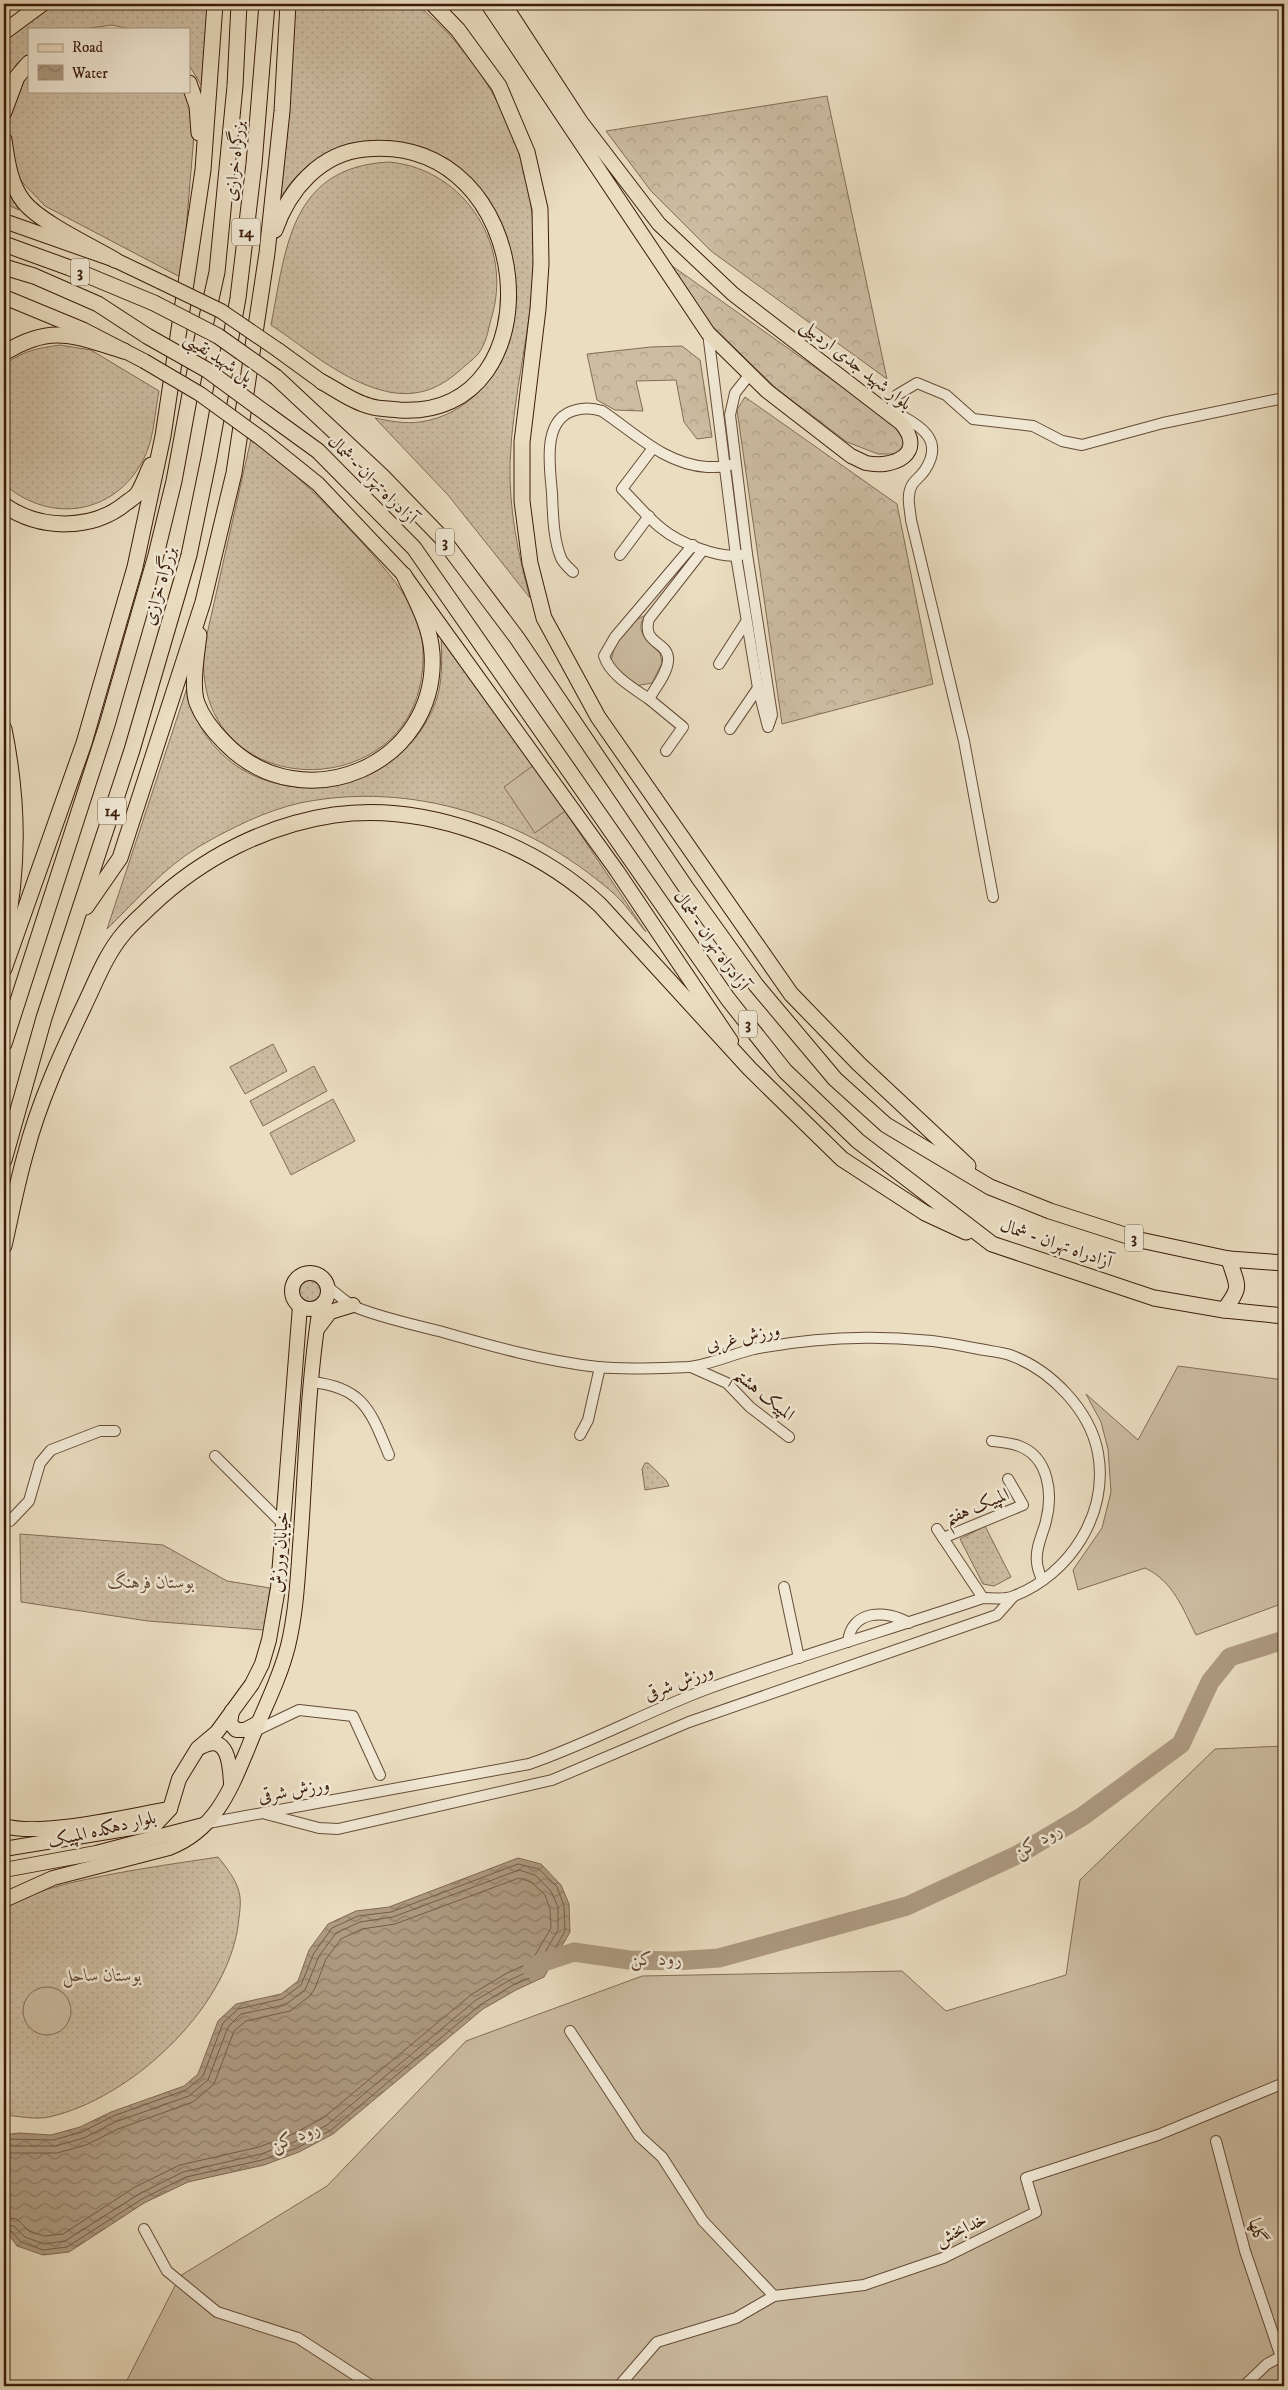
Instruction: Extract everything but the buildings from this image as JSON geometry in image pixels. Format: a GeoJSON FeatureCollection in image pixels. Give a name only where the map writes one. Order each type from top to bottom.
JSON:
{"type":"FeatureCollection","features":[{"type":"Feature","properties":{"kind":"highway"},"geometry":{"type":"LineString","coordinates":[[4,32],[42,4]]}},
{"type":"Feature","properties":{"kind":"highway"},"geometry":{"type":"LineString","coordinates":[[4,969],[84,743],[135,567],[163,436],[202,170],[215,4]]}},
{"type":"Feature","properties":{"kind":"highway","name":"بزرگراه خرازی"},"geometry":{"type":"LineString","coordinates":[[4,1044],[107,726],[156,555],[174,481],[190,394],[217,272],[235,86],[239,4]]}},
{"type":"Feature","properties":{"kind":"highway","name":"بزرگراه خرازی"},"geometry":{"type":"LineString","coordinates":[[4,1160],[20,1099],[132,750],[189,555],[208,468],[238,298],[254,164],[267,4]]}},
{"type":"Feature","properties":{"kind":"highway"},"geometry":{"type":"LineString","coordinates":[[76,920],[120,858],[203,602],[234,473],[267,253],[282,111],[288,4]]}},
{"type":"Feature","properties":{"kind":"highway"},"geometry":{"type":"LineString","coordinates":[[433,4],[458,30],[499,86],[527,152],[540,209],[542,234],[538,309],[522,442],[522,501],[530,563],[544,618],[598,717],[791,994],[859,1064],[990,1187]]}},
{"type":"Feature","properties":{"kind":"highway"},"geometry":{"type":"LineString","coordinates":[[4,112],[7,98],[17,77],[28,64]]}},
{"type":"Feature","properties":{"kind":"highway"},"geometry":{"type":"LineString","coordinates":[[190,86],[197,106],[202,170]]}},
{"type":"Feature","properties":{"kind":"highway"},"geometry":{"type":"LineString","coordinates":[[4,140],[10,174],[24,202],[44,218],[115,260]]}},
{"type":"Feature","properties":{"kind":"highway"},"geometry":{"type":"LineString","coordinates":[[267,253],[286,204],[306,178],[320,166],[339,156],[358,149],[378,147],[414,152],[447,166],[478,196],[497,231],[506,266],[507,315],[495,357],[481,381],[452,400],[421,411],[369,406],[322,382]]}},
{"type":"Feature","properties":{"kind":"highway","name":"پل شهید نقیبی"},"geometry":{"type":"LineString","coordinates":[[4,244],[70,268],[154,303],[218,336],[276,377]]}},
{"type":"Feature","properties":{"kind":"highway","name":"پل شهید نقیبی"},"geometry":{"type":"LineString","coordinates":[[4,268],[34,276],[98,304],[147,336],[207,370],[267,414]]}},
{"type":"Feature","properties":{"kind":"highway"},"geometry":{"type":"LineString","coordinates":[[4,353],[33,338],[68,334],[124,351]]}},
{"type":"Feature","properties":{"kind":"highway","name":"آزادراه تهران - شمال"},"geometry":{"type":"LineString","coordinates":[[276,377],[382,476],[441,537],[517,638],[687,889],[756,985],[835,1079],[886,1125],[990,1187],[1050,1210],[1140,1240],[1229,1259],[1284,1263]]}},
{"type":"Feature","properties":{"kind":"highway","name":"آزادراه تهران - شمال"},"geometry":{"type":"LineString","coordinates":[[267,414],[318,451],[414,548],[728,999],[785,1071],[858,1141],[992,1244],[1154,1298],[1224,1310],[1284,1316]]}},
{"type":"Feature","properties":{"kind":"highway"},"geometry":{"type":"LineString","coordinates":[[4,505],[38,522],[63,525],[97,519],[118,510],[138,494],[163,436]]}},
{"type":"Feature","properties":{"kind":"highway"},"geometry":{"type":"LineString","coordinates":[[203,602],[196,668],[196,701],[210,728],[241,759],[264,772],[306,782],[336,778],[364,768],[392,751],[415,727],[430,689],[432,654],[428,627],[404,576]]}},
{"type":"Feature","properties":{"kind":"highway"},"geometry":{"type":"LineString","coordinates":[[4,729],[10,758],[17,833],[10,913],[4,944]]}},
{"type":"Feature","properties":{"kind":"highway"},"geometry":{"type":"LineString","coordinates":[[4,1246],[26,1151],[63,1050],[106,960],[124,932],[174,885],[208,860],[251,840],[295,824],[335,815],[380,813],[434,820],[506,842],[539,859],[578,884],[600,905],[750,1069],[842,1159],[925,1213],[992,1244]]}},
{"type":"Feature","properties":{"kind":"highway"},"geometry":{"type":"LineString","coordinates":[[1224,1310],[1237,1292],[1237,1282],[1229,1259]]}},
{"type":"Feature","properties":{"kind":"main road","name":"بلوار شهید جدی اردبیلی"},"geometry":{"type":"LineString","coordinates":[[488,4],[708,333],[750,374],[831,443],[851,456],[866,463],[896,462],[906,456],[911,445],[909,432],[898,418],[733,294],[659,224],[629,188],[576,114],[504,4]]}},
{"type":"Feature","properties":{"kind":"main road"},"geometry":{"type":"LineString","coordinates":[[4,221],[115,260],[222,311],[322,382]]}},
{"type":"Feature","properties":{"kind":"main road"},"geometry":{"type":"LineString","coordinates":[[4,297],[84,330],[144,361],[200,394],[262,439],[318,484],[404,576],[617,871],[750,1069]]}},
{"type":"Feature","properties":{"kind":"main road"},"geometry":{"type":"LineString","coordinates":[[305,1273],[317,1274],[326,1281],[328,1286],[327,1298],[320,1307],[310,1309],[300,1306],[293,1297],[292,1285],[305,1273]]}},
{"type":"Feature","properties":{"kind":"main road"},"geometry":{"type":"LineString","coordinates":[[316,1333],[330,1312],[352,1305]]}},
{"type":"Feature","properties":{"kind":"main road","name":"خیابان ورزش"},"geometry":{"type":"LineString","coordinates":[[170,1809],[179,1779],[198,1748],[217,1732],[252,1684],[262,1664],[270,1640],[278,1588],[300,1306]]}},
{"type":"Feature","properties":{"kind":"main road","name":"خیابان ورزش"},"geometry":{"type":"LineString","coordinates":[[4,1900],[53,1878],[186,1842],[208,1823],[231,1790],[256,1727],[271,1697],[288,1645],[296,1590],[311,1382],[320,1307]]}},
{"type":"Feature","properties":{"kind":"main road"},"geometry":{"type":"LineString","coordinates":[[232,1710],[230,1723],[236,1730],[256,1727]]}},
{"type":"Feature","properties":{"kind":"main road"},"geometry":{"type":"LineString","coordinates":[[198,1748],[208,1742],[227,1753],[230,1762],[231,1790]]}},
{"type":"Feature","properties":{"kind":"main road"},"geometry":{"type":"LineString","coordinates":[[4,1826],[15,1829],[44,1829],[170,1809]]}},
{"type":"Feature","properties":{"kind":"main road","name":"بلوار دهکده المپیک"},"geometry":{"type":"LineString","coordinates":[[4,1848],[156,1824],[170,1809]]}},
{"type":"Feature","properties":{"kind":"main road","name":"بلوار دهکده المپیک"},"geometry":{"type":"LineString","coordinates":[[4,1870],[96,1853],[208,1823]]}},
{"type":"Feature","properties":{"kind":"street"},"geometry":{"type":"LineString","coordinates":[[708,333],[746,622],[758,688],[768,727],[772,715],[747,554],[730,406],[735,393],[750,374]]}},
{"type":"Feature","properties":{"kind":"street"},"geometry":{"type":"LineString","coordinates":[[992,897],[964,741],[911,520],[908,497],[912,484],[924,471],[933,454],[930,437],[925,432],[898,418],[893,404],[897,395],[917,383],[946,395],[973,419],[1033,426],[1062,441],[1082,444],[1163,423],[1284,398]]}},
{"type":"Feature","properties":{"kind":"street"},"geometry":{"type":"LineString","coordinates":[[573,572],[562,559],[553,507],[550,454],[552,433],[559,420],[573,410],[594,408],[609,415],[653,448],[682,462],[700,466],[725,467],[736,463]]}},
{"type":"Feature","properties":{"kind":"street"},"geometry":{"type":"LineString","coordinates":[[653,448],[622,489],[662,529],[703,550],[727,557],[747,554]]}},
{"type":"Feature","properties":{"kind":"street"},"geometry":{"type":"LineString","coordinates":[[620,555],[649,516]]}},
{"type":"Feature","properties":{"kind":"street"},"geometry":{"type":"LineString","coordinates":[[666,751],[683,727],[625,683],[606,662],[604,656],[615,637],[693,545]]}},
{"type":"Feature","properties":{"kind":"street"},"geometry":{"type":"LineString","coordinates":[[649,700],[668,660],[667,652],[648,635],[646,627],[649,619],[703,550]]}},
{"type":"Feature","properties":{"kind":"street"},"geometry":{"type":"LineString","coordinates":[[718,664],[746,622]]}},
{"type":"Feature","properties":{"kind":"street"},"geometry":{"type":"LineString","coordinates":[[730,729],[758,688]]}},
{"type":"Feature","properties":{"kind":"street","name":"ورزش غربی"},"geometry":{"type":"LineString","coordinates":[[328,1286],[352,1305],[512,1352],[600,1367],[691,1367],[754,1350],[834,1340],[896,1340],[958,1344],[1011,1355],[1049,1376],[1074,1401],[1088,1426],[1098,1452],[1100,1484]]}},
{"type":"Feature","properties":{"kind":"street"},"geometry":{"type":"LineString","coordinates":[[580,1435],[588,1420],[600,1367]]}},
{"type":"Feature","properties":{"kind":"street","name":"المپیک هشتم"},"geometry":{"type":"LineString","coordinates":[[691,1367],[727,1383],[750,1407],[788,1437]]}},
{"type":"Feature","properties":{"kind":"street"},"geometry":{"type":"LineString","coordinates":[[311,1382],[330,1384],[359,1398],[375,1421],[389,1455]]}},
{"type":"Feature","properties":{"kind":"street"},"geometry":{"type":"LineString","coordinates":[[10,1521],[29,1501],[40,1463],[51,1450],[100,1431],[115,1432]]}},
{"type":"Feature","properties":{"kind":"street"},"geometry":{"type":"LineString","coordinates":[[992,1441],[1018,1446],[1028,1451],[1042,1466],[1048,1482],[1049,1504],[1037,1553],[1037,1563],[1042,1580]]}},
{"type":"Feature","properties":{"kind":"street"},"geometry":{"type":"LineString","coordinates":[[215,1456],[283,1524]]}},
{"type":"Feature","properties":{"kind":"street","name":"المپیک هفتم"},"geometry":{"type":"LineString","coordinates":[[943,1538],[1023,1505],[1008,1479]]}},
{"type":"Feature","properties":{"kind":"street","name":"ورزش شرقی"},"geometry":{"type":"LineString","coordinates":[[208,1823],[529,1764],[558,1754],[643,1714],[708,1689],[983,1598],[1012,1597],[1042,1580],[1074,1551],[1092,1522],[1100,1484]]}},
{"type":"Feature","properties":{"kind":"street","name":"المپیک هفتم"},"geometry":{"type":"LineString","coordinates":[[937,1528],[983,1598]]}},
{"type":"Feature","properties":{"kind":"street"},"geometry":{"type":"LineString","coordinates":[[784,1587],[799,1658]]}},
{"type":"Feature","properties":{"kind":"street"},"geometry":{"type":"LineString","coordinates":[[262,1813],[319,1828],[338,1829],[552,1780],[689,1722],[997,1616],[1012,1597]]}},
{"type":"Feature","properties":{"kind":"street"},"geometry":{"type":"LineString","coordinates":[[848,1642],[849,1632],[860,1618],[877,1613],[898,1616],[908,1623]]}},
{"type":"Feature","properties":{"kind":"street"},"geometry":{"type":"LineString","coordinates":[[256,1727],[299,1710],[353,1716],[380,1775]]}},
{"type":"Feature","properties":{"kind":"street"},"geometry":{"type":"LineString","coordinates":[[570,2031],[639,2136],[662,2157],[702,2220],[774,2296]]}},
{"type":"Feature","properties":{"kind":"street","name":"خدابخش"},"geometry":{"type":"LineString","coordinates":[[619,2386],[657,2342],[736,2318],[774,2296],[864,2285],[943,2258],[1036,2212],[1026,2178],[1158,2136],[1284,2083]]}},
{"type":"Feature","properties":{"kind":"street","name":"گلها"},"geometry":{"type":"LineString","coordinates":[[1216,2141],[1245,2251],[1283,2356]]}},
{"type":"Feature","properties":{"kind":"street"},"geometry":{"type":"LineString","coordinates":[[144,2229],[167,2271],[217,2312],[298,2338],[368,2385]]}},
{"type":"Feature","properties":{"kind":"street"},"geometry":{"type":"LineString","coordinates":[[1244,2386],[1267,2364],[1283,2356]]}},
{"type":"Feature","properties":{"kind":"green space"},"geometry":{"type":"Polygon","coordinates":[[[50,4],[210,4],[206,93],[190,67],[190,28],[126,28],[112,25],[90,28],[28,28],[28,55],[17,63],[4,88],[4,40],[50,4]]]}},
{"type":"Feature","properties":{"kind":"green space"},"geometry":{"type":"Polygon","coordinates":[[[294,4],[416,4],[443,29],[467,56],[488,85],[505,117],[518,150],[527,184],[533,220],[533,283],[514,412],[510,464],[511,498],[515,531],[530,598],[448,495],[375,418],[409,423],[437,418],[468,402],[491,377],[507,345],[511,328],[510,266],[506,238],[497,216],[485,195],[451,163],[431,152],[409,144],[386,141],[351,144],[330,152],[310,164],[287,188],[276,213],[294,4]]]}},
{"type":"Feature","properties":{"kind":"green space"},"geometry":{"type":"Polygon","coordinates":[[[28,71],[28,92],[188,92],[194,135],[182,278],[45,206],[22,182],[13,165],[7,142],[7,121],[11,101],[28,71]]]}},
{"type":"Feature","properties":{"kind":"green space"},"geometry":{"type":"Polygon","coordinates":[[[827,96],[887,379],[711,251],[651,191],[606,131],[827,96]]]}},
{"type":"Feature","properties":{"kind":"green space"},"geometry":{"type":"Polygon","coordinates":[[[389,162],[416,168],[441,180],[461,196],[478,217],[489,240],[496,266],[496,292],[488,333],[481,350],[450,378],[434,388],[408,394],[373,388],[357,381],[327,364],[271,325],[289,241],[298,216],[312,195],[331,179],[356,167],[389,162]]]}},
{"type":"Feature","properties":{"kind":"green space"},"geometry":{"type":"Polygon","coordinates":[[[4,181],[19,210],[4,203],[4,181]]]}},
{"type":"Feature","properties":{"kind":"green space"},"geometry":{"type":"Polygon","coordinates":[[[668,263],[889,420],[901,433],[905,445],[899,454],[878,454],[847,442],[777,389],[706,320],[668,263]]]}},
{"type":"Feature","properties":{"kind":"green space"},"geometry":{"type":"Polygon","coordinates":[[[60,345],[91,350],[159,391],[149,447],[134,474],[119,490],[102,501],[83,507],[63,509],[43,505],[23,497],[4,484],[4,366],[23,354],[37,349],[60,345]]]}},
{"type":"Feature","properties":{"kind":"green space"},"geometry":{"type":"Polygon","coordinates":[[[682,346],[700,360],[712,437],[697,439],[684,422],[676,380],[636,381],[643,411],[615,410],[597,400],[587,354],[651,347],[682,346]]]}},
{"type":"Feature","properties":{"kind":"green space"},"geometry":{"type":"Polygon","coordinates":[[[745,397],[897,504],[933,684],[782,724],[737,410],[745,397]]]}},
{"type":"Feature","properties":{"kind":"green space"},"geometry":{"type":"Polygon","coordinates":[[[251,439],[312,491],[367,548],[408,601],[420,628],[423,648],[422,674],[407,718],[378,749],[341,766],[300,769],[260,759],[228,734],[208,696],[205,643],[251,439]]]}},
{"type":"Feature","properties":{"kind":"green space"},"geometry":{"type":"Polygon","coordinates":[[[646,615],[642,621],[642,631],[647,641],[660,653],[662,663],[652,683],[636,686],[619,672],[611,662],[615,647],[622,634],[639,618],[646,615]]]}},
{"type":"Feature","properties":{"kind":"green space"},"geometry":{"type":"Polygon","coordinates":[[[441,637],[524,750],[646,932],[617,896],[579,866],[543,844],[505,825],[466,811],[426,802],[384,797],[342,797],[300,803],[261,815],[187,854],[151,885],[107,929],[187,688],[203,732],[233,763],[263,780],[297,787],[332,785],[365,776],[395,758],[419,733],[436,701],[440,685],[442,669],[441,637]]]}},
{"type":"Feature","properties":{"kind":"green space"},"geometry":{"type":"Polygon","coordinates":[[[534,765],[565,811],[535,833],[504,787],[534,765]]]}},
{"type":"Feature","properties":{"kind":"green space"},"geometry":{"type":"Polygon","coordinates":[[[273,1044],[287,1071],[245,1094],[230,1067],[273,1044]]]}},
{"type":"Feature","properties":{"kind":"green space"},"geometry":{"type":"Polygon","coordinates":[[[314,1066],[327,1091],[263,1126],[250,1101],[314,1066]]]}},
{"type":"Feature","properties":{"kind":"green space"},"geometry":{"type":"Polygon","coordinates":[[[333,1099],[355,1141],[291,1175],[270,1133],[333,1099]]]}},
{"type":"Feature","properties":{"kind":"green space"},"geometry":{"type":"Polygon","coordinates":[[[310,1275],[316,1276],[321,1280],[325,1285],[325,1297],[321,1302],[316,1306],[310,1307],[304,1306],[299,1302],[295,1297],[294,1291],[295,1285],[299,1280],[304,1276],[310,1275]]]}},
{"type":"Feature","properties":{"kind":"green space"},"geometry":{"type":"Polygon","coordinates":[[[1178,1366],[1284,1380],[1284,1603],[1196,1635],[1182,1606],[1170,1588],[1163,1580],[1145,1568],[1078,1590],[1073,1570],[1102,1528],[1111,1492],[1108,1449],[1101,1422],[1086,1394],[1138,1440],[1178,1366]]]}},
{"type":"Feature","properties":{"kind":"green space"},"geometry":{"type":"Polygon","coordinates":[[[645,1463],[648,1463],[666,1480],[669,1486],[645,1490],[642,1469],[645,1463]]]}},
{"type":"Feature","properties":{"kind":"green space"},"geometry":{"type":"Polygon","coordinates":[[[985,1526],[1011,1577],[994,1586],[983,1584],[960,1539],[985,1526]]]}},
{"type":"Feature","properties":{"kind":"green space","name":"بوستان فرهنگ"},"geometry":{"type":"Polygon","coordinates":[[[20,1534],[163,1545],[227,1581],[270,1588],[264,1630],[148,1621],[21,1602],[20,1534]]]}},
{"type":"Feature","properties":{"kind":"green space"},"geometry":{"type":"Polygon","coordinates":[[[1284,1746],[1284,2386],[124,2386],[180,2276],[327,2186],[466,2041],[642,1976],[902,1971],[946,2011],[1066,1975],[1080,1880],[1215,1749],[1284,1746]]]}},
{"type":"Feature","properties":{"kind":"green space","name":"بوستان ساحل"},"geometry":{"type":"Polygon","coordinates":[[[218,1857],[238,1887],[240,1905],[238,1926],[230,1958],[215,1989],[194,2019],[169,2046],[141,2071],[111,2091],[80,2107],[44,2118],[4,2115],[4,1911],[18,1901],[41,1891],[70,1883],[218,1857]]]}},
{"type":"Feature","properties":{"kind":"green space"},"geometry":{"type":"Polygon","coordinates":[[[42,1987],[52,1987],[61,1991],[67,1997],[70,2002],[70,2020],[61,2031],[52,2035],[42,2035],[33,2031],[27,2025],[23,2016],[23,2006],[27,1997],[33,1991],[42,1987]]]}},
{"type":"Feature","properties":{"kind":"water"},"geometry":{"type":"Polygon","coordinates":[[[518,1858],[541,1864],[561,1885],[569,1904],[570,1932],[544,1977],[483,2009],[333,2134],[299,2152],[264,2165],[188,2182],[144,2203],[69,2252],[43,2255],[17,2246],[9,2235],[4,2239],[4,2135],[19,2133],[51,2135],[80,2127],[111,2112],[184,2086],[198,2074],[218,2021],[236,2004],[281,1994],[298,1981],[309,1950],[328,1924],[356,1911],[389,1907],[518,1858]]]}},
{"type":"Feature","properties":{"kind":"waterway","name":"رود کن"},"geometry":{"type":"LineString","coordinates":[[532,1969],[541,1963],[574,1952],[629,1960],[675,1961],[719,1958],[907,1906],[1019,1854],[1083,1816],[1181,1744],[1210,1682],[1230,1657],[1284,1640]]}}]}
